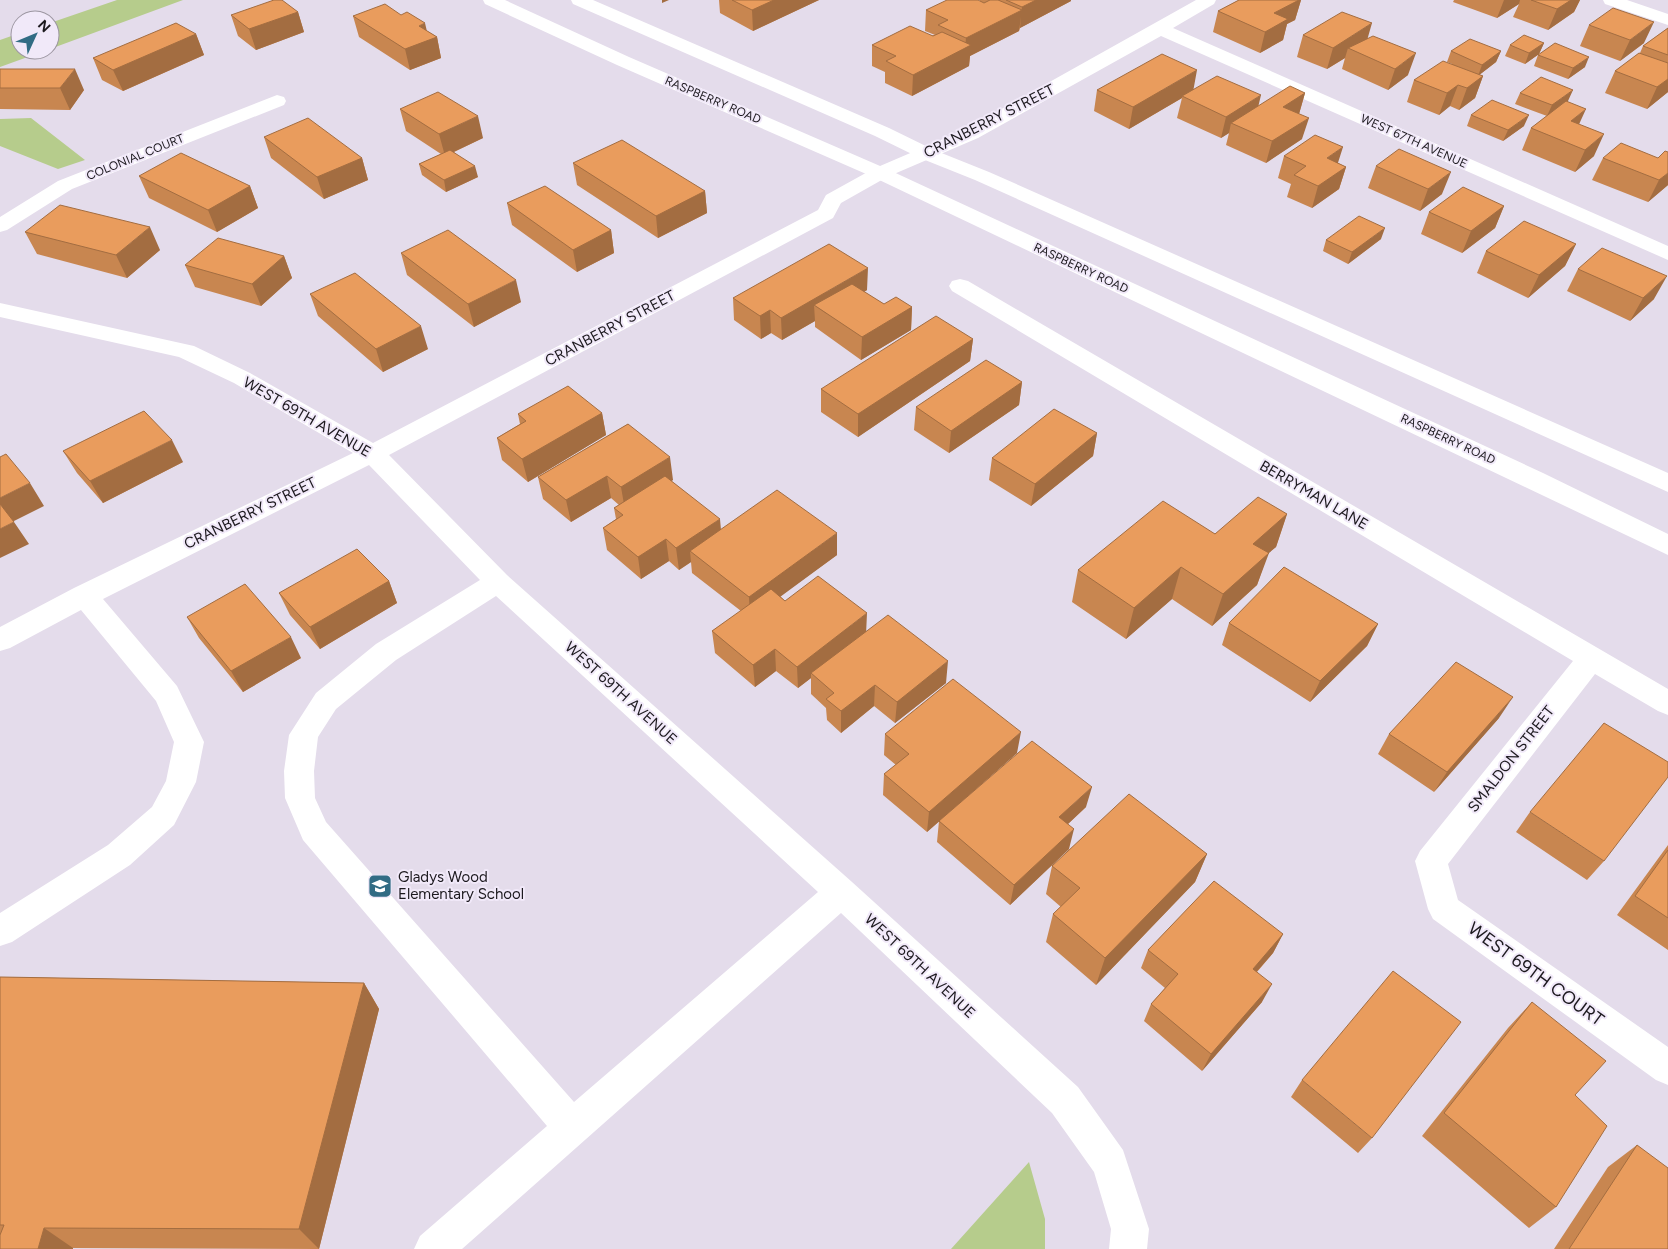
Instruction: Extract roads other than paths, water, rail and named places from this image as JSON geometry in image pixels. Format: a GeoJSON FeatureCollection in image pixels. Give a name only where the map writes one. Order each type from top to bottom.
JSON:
{"type":"FeatureCollection","features":[{"type":"Feature","properties":{"kind":"street","name":"RASPBERRY ROAD"},"geometry":{"type":"LineString","coordinates":[[491,0],[623,61],[880,174],[1534,479],[1668,545]]}},
{"type":"Feature","properties":{"kind":"street"},"geometry":{"type":"LineString","coordinates":[[578,0],[882,132],[927,154],[1668,483]]}},
{"type":"Feature","properties":{"kind":"street","name":"CRANBERRY STREET"},"geometry":{"type":"LineString","coordinates":[[0,640],[84,595],[372,453],[826,214],[833,198],[880,174],[971,134],[1160,29],[1208,0]]}},
{"type":"Feature","properties":{"kind":"street"},"geometry":{"type":"LineString","coordinates":[[1610,0],[1668,20]]}},
{"type":"Feature","properties":{"kind":"street","name":"WEST 67TH AVENUE"},"geometry":{"type":"LineString","coordinates":[[1160,29],[1668,254]]}},
{"type":"Feature","properties":{"kind":"street","name":"COLONIAL COURT"},"geometry":{"type":"LineString","coordinates":[[0,226],[65,185],[277,101]]}},
{"type":"Feature","properties":{"kind":"street","name":"BERRYMAN LANE"},"geometry":{"type":"LineString","coordinates":[[960,286],[1668,703]]}},
{"type":"Feature","properties":{"kind":"street","name":"WEST 69TH AVENUE"},"geometry":{"type":"LineString","coordinates":[[0,310],[186,351],[242,378],[372,453],[498,582],[841,892],[1065,1100],[1110,1163],[1129,1239]]}},
{"type":"Feature","properties":{"kind":"street"},"geometry":{"type":"LineString","coordinates":[[498,582],[386,652],[326,700],[304,735],[299,771],[300,798],[314,831],[571,1126]]}},
{"type":"Feature","properties":{"kind":"street"},"geometry":{"type":"LineString","coordinates":[[0,931],[119,855],[163,816],[181,782],[189,742],[167,694],[84,595]]}},
{"type":"Feature","properties":{"kind":"street","name":"SMALDON STREET"},"geometry":{"type":"LineString","coordinates":[[1431,861],[1572,680],[1592,658]]}},
{"type":"Feature","properties":{"kind":"street","name":"WEST 69TH COURT"},"geometry":{"type":"LineString","coordinates":[[1431,861],[1444,909],[1668,1068]]}},
{"type":"Feature","properties":{"kind":"street"},"geometry":{"type":"LineString","coordinates":[[433,1249],[571,1126],[841,892]]}},
{"type":"Feature","properties":{"kind":"place","name":"Gladys Wood Elementary School"},"geometry":{"type":"Point","coordinates":[380,886]}}]}
